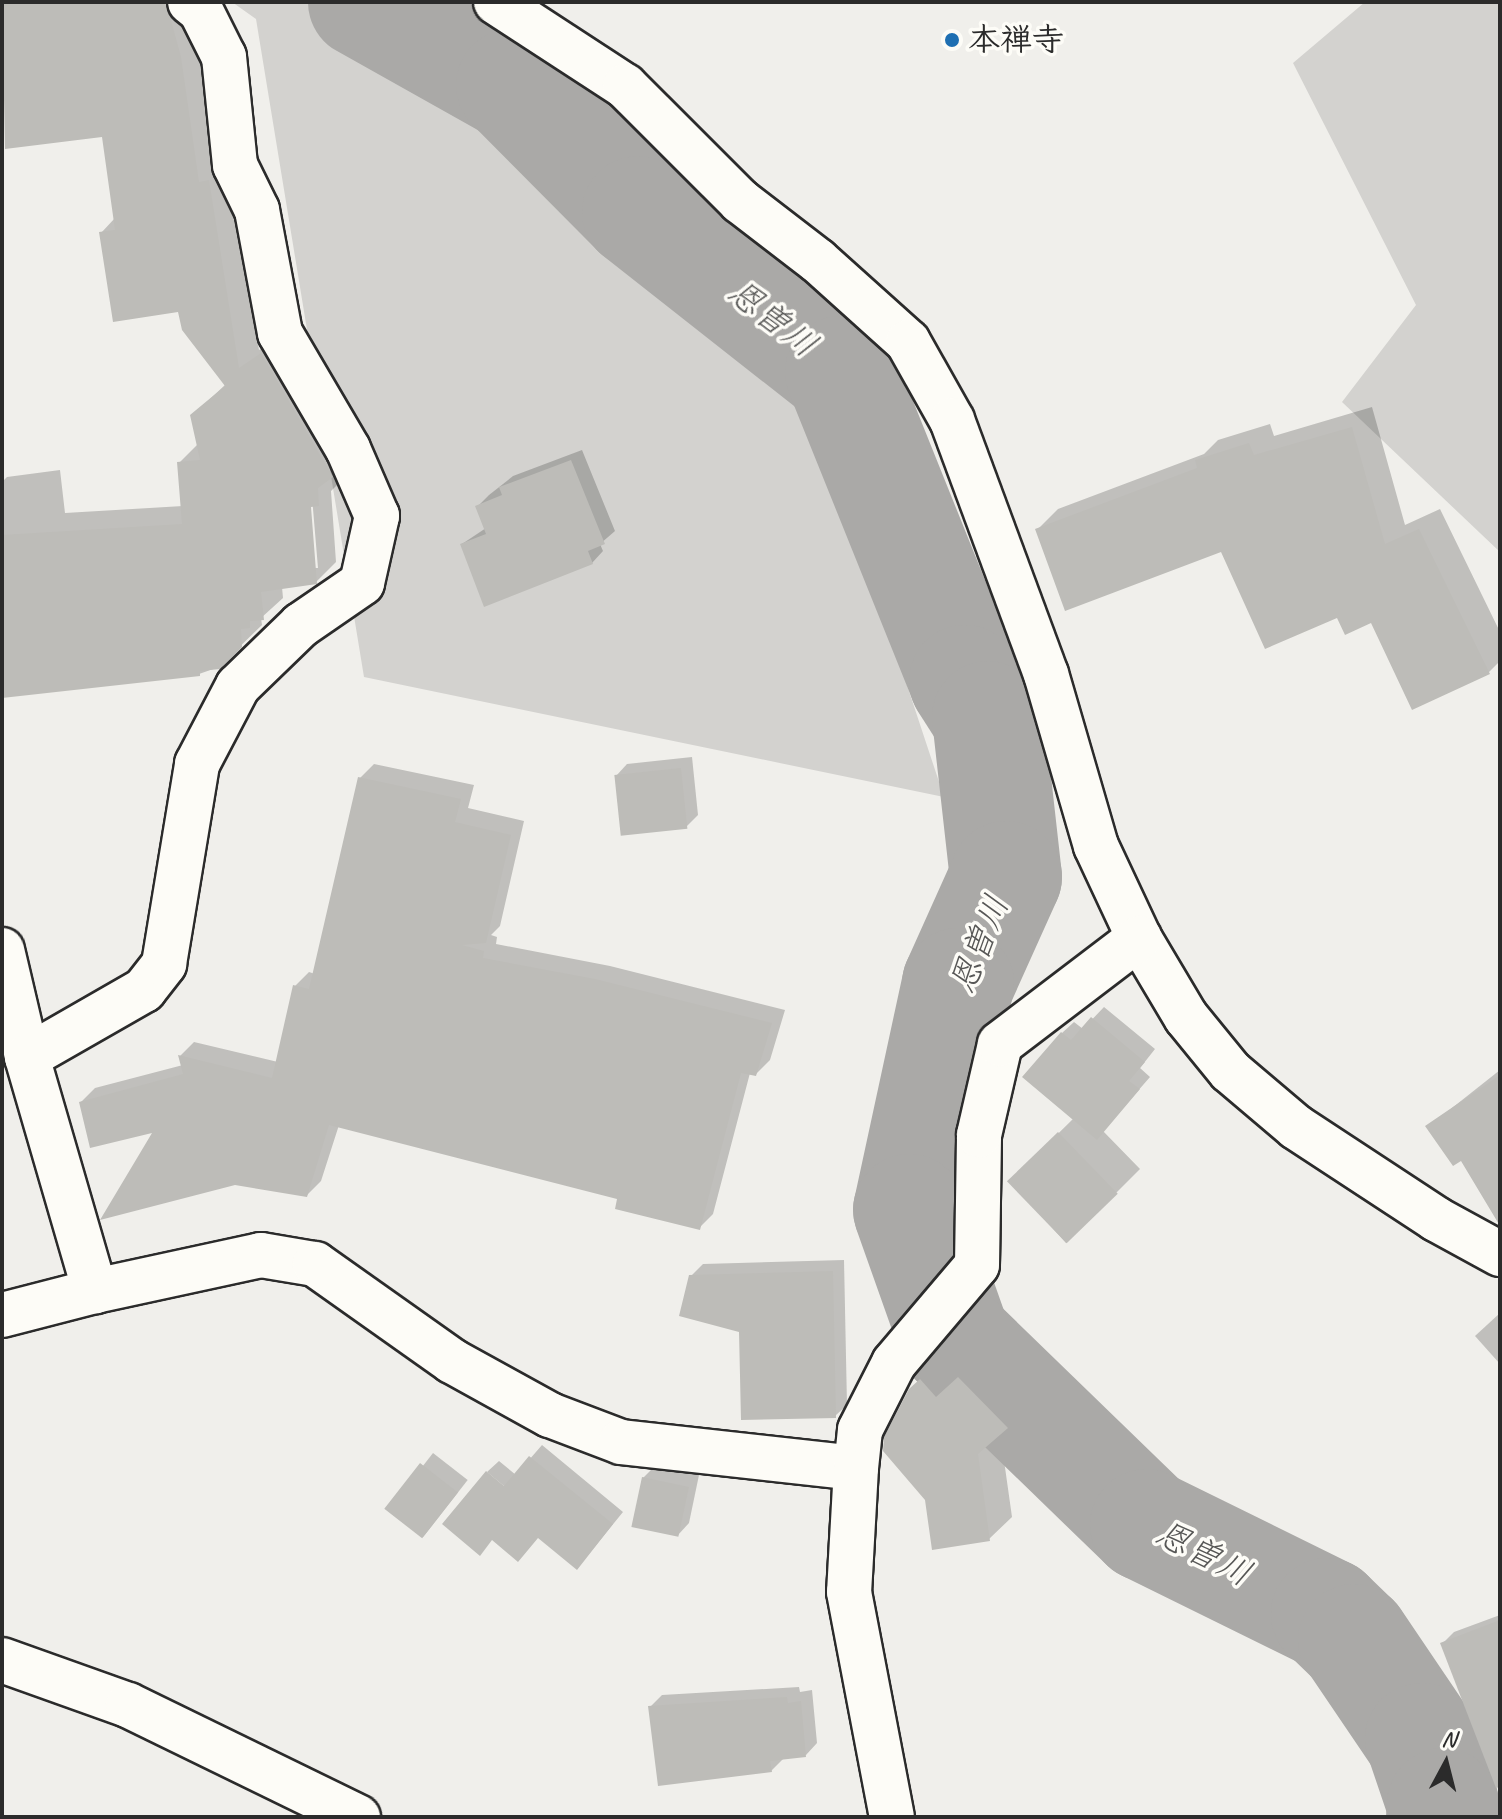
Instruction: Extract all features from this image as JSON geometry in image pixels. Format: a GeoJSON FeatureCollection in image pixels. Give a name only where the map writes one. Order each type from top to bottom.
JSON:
{"type":"FeatureCollection","features":[{"type":"Feature","properties":{"kind":"street"},"geometry":{"type":"LineString","coordinates":[[27,1057],[144,990],[164,964],[197,764],[238,686],[301,625],[362,583],[377,516],[348,449],[280,333],[257,210],[235,165],[224,57],[201,11],[190,2]]}},
{"type":"Feature","properties":{"kind":"street"},"geometry":{"type":"LineString","coordinates":[[496,2],[625,86],[740,201],[818,261],[908,342],[952,420],[1046,674],[1096,846],[1139,938],[1186,1017],[1230,1071],[1296,1127],[1436,1219],[1500,1254]]}},
{"type":"Feature","properties":{"kind":"street"},"geometry":{"type":"LineString","coordinates":[[892,1817],[849,1592],[860,1430],[894,1363],[977,1265],[979,1135],[1000,1044],[1139,938]]}},
{"type":"Feature","properties":{"kind":"street"},"geometry":{"type":"LineString","coordinates":[[2,950],[27,1057],[95,1291]]}},
{"type":"Feature","properties":{"kind":"street"},"geometry":{"type":"LineString","coordinates":[[2,1315],[261,1255],[315,1264],[452,1361],[565,1421],[621,1442],[856,1468]]}},
{"type":"Feature","properties":{"kind":"street"},"geometry":{"type":"LineString","coordinates":[[2,1660],[128,1705],[358,1817]]}},
{"type":"Feature","properties":{"kind":"shaded area"},"geometry":{"type":"Polygon","coordinates":[[[232,2],[342,2],[556,202],[817,413],[944,797],[364,677],[256,19],[232,2]]]}},
{"type":"Feature","properties":{"kind":"shaded area"},"geometry":{"type":"Polygon","coordinates":[[[1365,2],[1500,2],[1500,552],[1342,402],[1416,305],[1293,63],[1365,2]]]}},
{"type":"Feature","properties":{"kind":"building"},"geometry":{"type":"Polygon","coordinates":[[[2,2],[166,2],[181,57],[199,182],[209,180],[239,368],[261,353],[333,477],[318,488],[319,506],[311,507],[317,584],[261,592],[264,620],[250,621],[250,628],[241,629],[242,647],[220,669],[200,671],[200,676],[2,698],[2,535],[182,524],[177,462],[200,460],[190,415],[225,386],[182,330],[178,312],[113,322],[99,232],[115,230],[102,137],[5,149],[2,2]]]}},
{"type":"Feature","properties":{"kind":"building"},"geometry":{"type":"Polygon","coordinates":[[[1352,427],[1385,544],[1419,529],[1490,674],[1412,710],[1371,623],[1345,635],[1337,618],[1265,649],[1221,552],[1065,611],[1035,529],[1197,468],[1195,460],[1249,443],[1254,455],[1352,427]]]}},
{"type":"Feature","properties":{"kind":"building"},"geometry":{"type":"Polygon","coordinates":[[[571,460],[605,544],[588,551],[593,564],[484,607],[460,544],[486,534],[475,506],[502,495],[499,487],[571,460]]]}},
{"type":"Feature","properties":{"kind":"building"},"geometry":{"type":"Polygon","coordinates":[[[681,768],[687,829],[621,836],[614,775],[681,768]]]}},
{"type":"Feature","properties":{"kind":"building"},"geometry":{"type":"Polygon","coordinates":[[[358,777],[461,799],[455,822],[511,835],[486,943],[462,945],[484,951],[483,958],[595,979],[772,1023],[756,1076],[741,1073],[700,1230],[615,1209],[617,1199],[329,1125],[307,1197],[235,1185],[100,1220],[152,1133],[90,1148],[79,1102],[183,1074],[178,1055],[272,1078],[293,985],[309,989],[358,777]]]}},
{"type":"Feature","properties":{"kind":"building"},"geometry":{"type":"Polygon","coordinates":[[[1091,1017],[1145,1062],[1129,1081],[1140,1089],[1097,1140],[1022,1077],[1061,1032],[1071,1040],[1091,1017]]]}},
{"type":"Feature","properties":{"kind":"building"},"geometry":{"type":"Polygon","coordinates":[[[1500,1075],[1500,1226],[1461,1161],[1453,1166],[1425,1126],[1500,1075]]]}},
{"type":"Feature","properties":{"kind":"building"},"geometry":{"type":"Polygon","coordinates":[[[1058,1132],[1118,1194],[1067,1243],[1007,1181],[1058,1132]]]}},
{"type":"Feature","properties":{"kind":"building"},"geometry":{"type":"Polygon","coordinates":[[[833,1271],[836,1418],[741,1420],[739,1332],[679,1316],[689,1275],[833,1271]]]}},
{"type":"Feature","properties":{"kind":"building"},"geometry":{"type":"Polygon","coordinates":[[[958,1377],[1008,1428],[978,1454],[990,1541],[932,1550],[925,1500],[883,1451],[884,1437],[909,1389],[920,1379],[936,1397],[958,1377]]]}},
{"type":"Feature","properties":{"kind":"building"},"geometry":{"type":"Polygon","coordinates":[[[529,1456],[613,1524],[577,1570],[538,1538],[518,1562],[492,1540],[480,1556],[442,1524],[486,1471],[504,1486],[529,1456]]]}},
{"type":"Feature","properties":{"kind":"building"},"geometry":{"type":"Polygon","coordinates":[[[420,1463],[458,1493],[422,1538],[384,1509],[420,1463]]]}},
{"type":"Feature","properties":{"kind":"building"},"geometry":{"type":"Polygon","coordinates":[[[642,1477],[689,1487],[678,1537],[631,1527],[642,1477]]]}},
{"type":"Feature","properties":{"kind":"building"},"geometry":{"type":"Polygon","coordinates":[[[1500,1620],[1500,1787],[1496,1788],[1440,1643],[1500,1620]]]}},
{"type":"Feature","properties":{"kind":"building"},"geometry":{"type":"Polygon","coordinates":[[[787,1697],[788,1703],[801,1701],[806,1757],[770,1761],[772,1772],[658,1786],[648,1706],[787,1697]]]}},
{"type":"Feature","properties":{"kind":"waterway","name":"恩曽川"},"geometry":{"type":"LineString","coordinates":[[364,2],[512,85],[638,212],[841,372],[965,681],[988,717],[1006,877],[958,984],[909,1210],[955,1340],[1146,1525],[1327,1614],[1354,1640],[1421,1739],[1443,1804],[1442,1817]]}},
{"type":"Feature","properties":{"kind":"place","name":"本禅寺"},"geometry":{"type":"Point","coordinates":[952,40]}}]}
